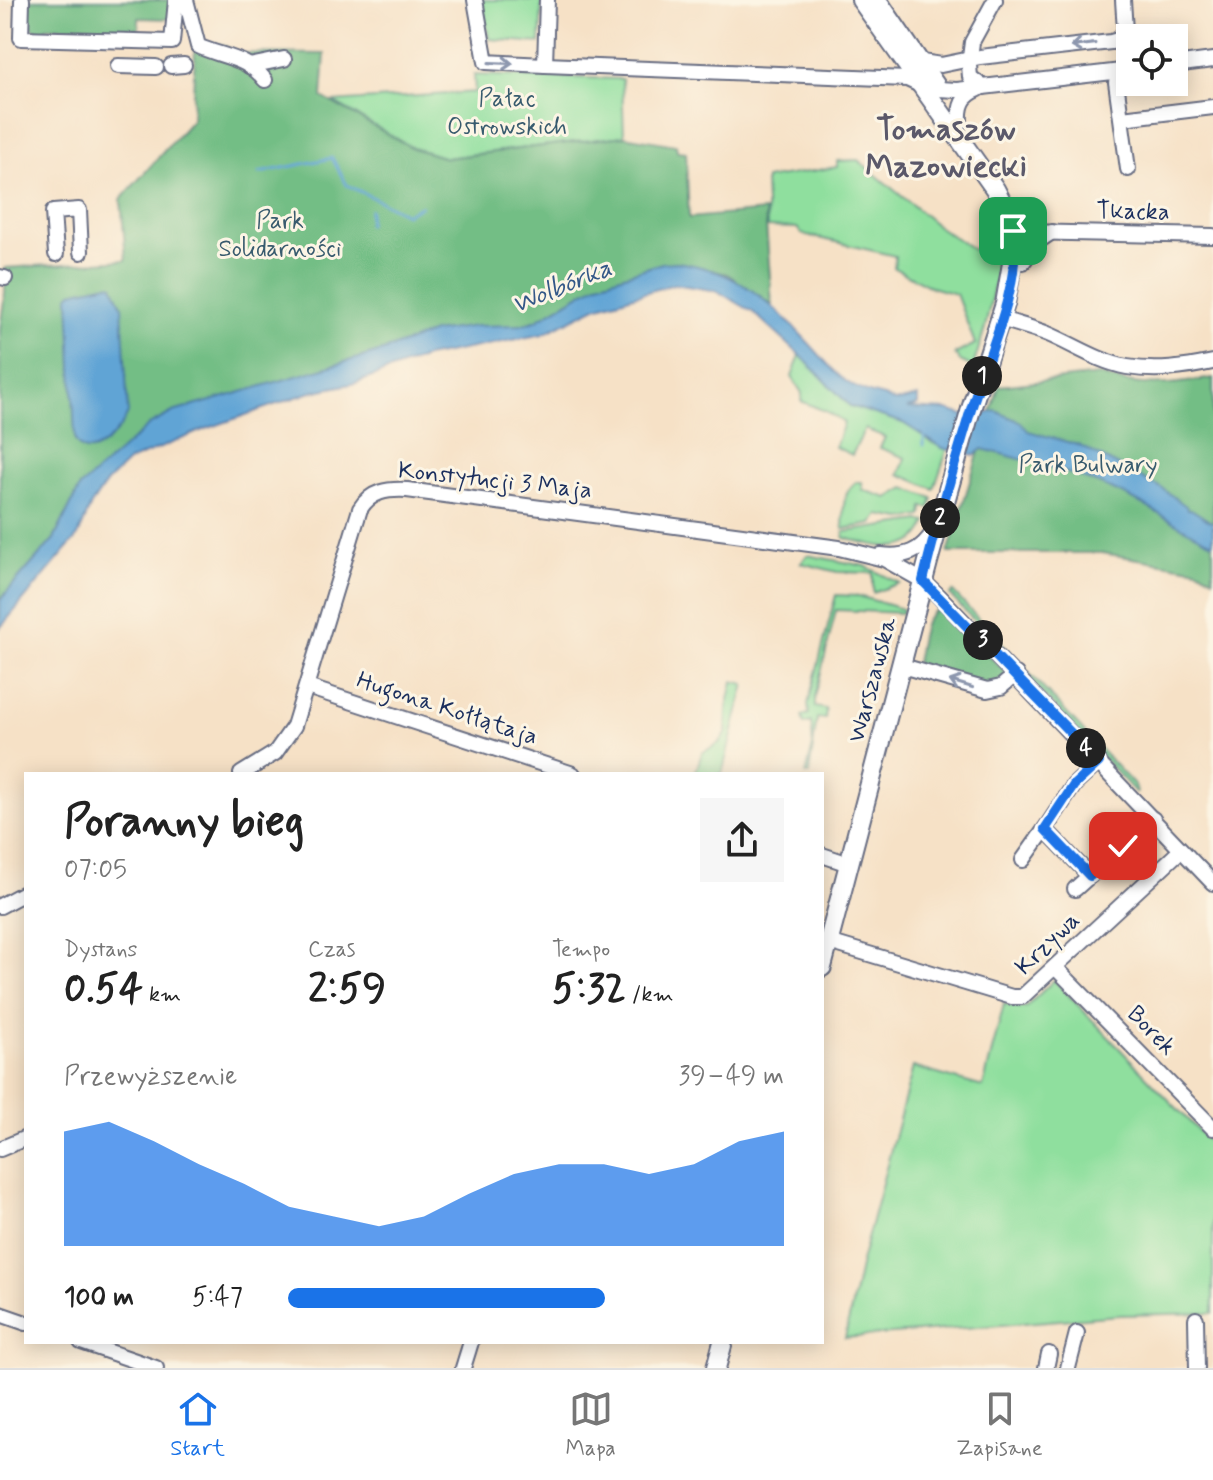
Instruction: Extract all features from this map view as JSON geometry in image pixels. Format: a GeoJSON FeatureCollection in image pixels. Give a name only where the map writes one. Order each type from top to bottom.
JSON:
{"type":"FeatureCollection","features":[{"type":"Feature","properties":{"kind":"main road"},"geometry":{"type":"LineString","coordinates":[[861,0],[960,123],[1004,185],[1018,213],[1023,232],[1023,262],[1003,311]]}},
{"type":"Feature","properties":{"kind":"main road"},"geometry":{"type":"LineString","coordinates":[[877,0],[909,59]]}},
{"type":"Feature","properties":{"kind":"main road"},"geometry":{"type":"LineString","coordinates":[[930,88],[941,113],[995,189],[1008,214],[1015,246],[1003,311]]}},
{"type":"Feature","properties":{"kind":"main road","name":"Warszawska"},"geometry":{"type":"LineString","coordinates":[[824,960],[938,524],[1003,311]]}},
{"type":"Feature","properties":{"kind":"main road"},"geometry":{"type":"LineString","coordinates":[[716,1368],[722,1344]]}},
{"type":"Feature","properties":{"kind":"street"},"geometry":{"type":"LineString","coordinates":[[22,0],[21,38],[172,42],[176,0]]}},
{"type":"Feature","properties":{"kind":"street"},"geometry":{"type":"LineString","coordinates":[[186,0],[198,46],[232,56],[265,80]]}},
{"type":"Feature","properties":{"kind":"street"},"geometry":{"type":"LineString","coordinates":[[475,0],[486,62],[907,79],[930,88],[983,87],[1116,72]]}},
{"type":"Feature","properties":{"kind":"street"},"geometry":{"type":"LineString","coordinates":[[545,65],[547,0]]}},
{"type":"Feature","properties":{"kind":"street"},"geometry":{"type":"LineString","coordinates":[[983,87],[970,77],[966,60],[972,42],[995,0]]}},
{"type":"Feature","properties":{"kind":"street"},"geometry":{"type":"LineString","coordinates":[[869,77],[889,71],[909,59],[941,65],[1118,40],[1125,31],[1123,0]]}},
{"type":"Feature","properties":{"kind":"street"},"geometry":{"type":"LineString","coordinates":[[249,66],[284,59]]}},
{"type":"Feature","properties":{"kind":"street"},"geometry":{"type":"LineString","coordinates":[[930,88],[966,60]]}},
{"type":"Feature","properties":{"kind":"street"},"geometry":{"type":"LineString","coordinates":[[1188,63],[1213,60]]}},
{"type":"Feature","properties":{"kind":"street"},"geometry":{"type":"LineString","coordinates":[[118,66],[170,66]]}},
{"type":"Feature","properties":{"kind":"street"},"geometry":{"type":"LineString","coordinates":[[960,123],[959,112],[964,98],[983,87]]}},
{"type":"Feature","properties":{"kind":"street"},"geometry":{"type":"LineString","coordinates":[[1117,96],[1128,169]]}},
{"type":"Feature","properties":{"kind":"street"},"geometry":{"type":"LineString","coordinates":[[1122,118],[1213,107]]}},
{"type":"Feature","properties":{"kind":"street"},"geometry":{"type":"LineString","coordinates":[[56,254],[53,212],[79,210],[81,252]]}},
{"type":"Feature","properties":{"kind":"street","name":"Tkacka"},"geometry":{"type":"LineString","coordinates":[[1023,232],[1213,236]]}},
{"type":"Feature","properties":{"kind":"street"},"geometry":{"type":"LineString","coordinates":[[1023,262],[1037,242],[1052,232]]}},
{"type":"Feature","properties":{"kind":"street"},"geometry":{"type":"LineString","coordinates":[[1003,311],[1103,360],[1124,367],[1175,369],[1213,362]]}},
{"type":"Feature","properties":{"kind":"street","name":"Konstytucji 3 Maja"},"geometry":{"type":"LineString","coordinates":[[244,772],[275,753],[289,737],[307,687],[356,518],[365,500],[390,489],[705,528],[865,553],[884,559],[923,581],[1016,674],[1213,883]]}},
{"type":"Feature","properties":{"kind":"street"},"geometry":{"type":"LineString","coordinates":[[865,553],[897,557],[912,553],[925,544],[938,524]]}},
{"type":"Feature","properties":{"kind":"street"},"geometry":{"type":"LineString","coordinates":[[902,666],[987,690],[1001,687],[1016,674]]}},
{"type":"Feature","properties":{"kind":"street","name":"Hugona Kołłątaja"},"geometry":{"type":"LineString","coordinates":[[307,687],[567,772]]}},
{"type":"Feature","properties":{"kind":"street"},"geometry":{"type":"LineString","coordinates":[[1023,860],[1074,785],[1099,762]]}},
{"type":"Feature","properties":{"kind":"street"},"geometry":{"type":"LineString","coordinates":[[1075,889],[1153,819]]}},
{"type":"Feature","properties":{"kind":"street"},"geometry":{"type":"LineString","coordinates":[[1045,829],[1090,876]]}},
{"type":"Feature","properties":{"kind":"street","name":"Krzywa"},"geometry":{"type":"LineString","coordinates":[[829,942],[1012,997],[1022,997],[1181,850]]}},
{"type":"Feature","properties":{"kind":"street"},"geometry":{"type":"LineString","coordinates":[[824,856],[849,864]]}},
{"type":"Feature","properties":{"kind":"street"},"geometry":{"type":"LineString","coordinates":[[0,906],[24,893]]}},
{"type":"Feature","properties":{"kind":"street","name":"Borek"},"geometry":{"type":"LineString","coordinates":[[1055,967],[1213,1128]]}},
{"type":"Feature","properties":{"kind":"street"},"geometry":{"type":"LineString","coordinates":[[0,1149],[24,1139]]}},
{"type":"Feature","properties":{"kind":"street"},"geometry":{"type":"LineString","coordinates":[[0,1314],[24,1322]]}},
{"type":"Feature","properties":{"kind":"street"},"geometry":{"type":"LineString","coordinates":[[1196,1319],[1197,1368]]}},
{"type":"Feature","properties":{"kind":"street"},"geometry":{"type":"LineString","coordinates":[[1068,1368],[1077,1333]]}},
{"type":"Feature","properties":{"kind":"street"},"geometry":{"type":"LineString","coordinates":[[87,1344],[154,1368]]}},
{"type":"Feature","properties":{"kind":"street"},"geometry":{"type":"LineString","coordinates":[[463,1368],[470,1344]]}},
{"type":"Feature","properties":{"kind":"green space"},"geometry":{"type":"Polygon","coordinates":[[[26,0],[172,0],[170,19],[139,18],[139,29],[46,27],[45,34],[34,29],[25,19],[26,0]]]}},
{"type":"Feature","properties":{"kind":"green space"},"geometry":{"type":"Polygon","coordinates":[[[482,0],[542,0],[540,43],[489,39],[482,0]]]}},
{"type":"Feature","properties":{"kind":"green space","name":"Park Solidarności"},"geometry":{"type":"Polygon","coordinates":[[[202,43],[221,44],[238,53],[325,54],[322,97],[413,148],[446,158],[624,136],[676,145],[677,151],[686,152],[689,218],[765,211],[772,304],[727,274],[676,262],[599,283],[535,321],[197,406],[80,487],[54,539],[0,600],[0,329],[5,268],[126,260],[121,199],[192,120],[195,49],[202,43]]]}},
{"type":"Feature","properties":{"kind":"green space","name":"Pałac Ostrowskich"},"geometry":{"type":"Polygon","coordinates":[[[474,75],[622,79],[624,136],[446,158],[413,148],[333,102],[475,92],[474,75]]]}},
{"type":"Feature","properties":{"kind":"green space"},"geometry":{"type":"Polygon","coordinates":[[[858,160],[940,228],[979,253],[993,243],[1002,250],[973,367],[960,361],[955,354],[975,344],[956,294],[931,287],[894,268],[895,256],[802,234],[797,228],[767,227],[765,179],[837,167],[837,161],[858,160]]]}},
{"type":"Feature","properties":{"kind":"green space"},"geometry":{"type":"Polygon","coordinates":[[[800,355],[850,406],[903,423],[932,443],[948,448],[934,489],[899,474],[906,458],[880,448],[885,437],[865,429],[852,455],[835,447],[844,423],[801,401],[802,393],[792,377],[800,355]]]}},
{"type":"Feature","properties":{"kind":"green space","name":"Park Bulwary"},"geometry":{"type":"Polygon","coordinates":[[[1099,375],[1156,384],[1213,378],[1213,578],[1198,569],[1102,553],[948,553],[999,386],[1099,375]]]}},
{"type":"Feature","properties":{"kind":"green space"},"geometry":{"type":"Polygon","coordinates":[[[856,482],[862,482],[863,490],[888,498],[905,488],[933,498],[930,508],[923,507],[922,516],[902,519],[879,515],[872,524],[843,529],[846,497],[856,482]]]}},
{"type":"Feature","properties":{"kind":"green space"},"geometry":{"type":"Polygon","coordinates":[[[927,522],[921,534],[902,546],[880,546],[844,538],[844,532],[927,522]]]}},
{"type":"Feature","properties":{"kind":"green space"},"geometry":{"type":"Polygon","coordinates":[[[807,555],[865,566],[899,583],[873,593],[873,573],[837,572],[801,563],[807,555]]]}},
{"type":"Feature","properties":{"kind":"green space"},"geometry":{"type":"Polygon","coordinates":[[[953,592],[1133,784],[1136,793],[950,595],[953,592]]]}},
{"type":"Feature","properties":{"kind":"green space"},"geometry":{"type":"Polygon","coordinates":[[[836,595],[859,596],[902,609],[902,613],[836,610],[815,697],[815,707],[826,709],[825,719],[817,718],[813,746],[811,722],[804,724],[802,716],[809,714],[808,704],[836,595]]]}},
{"type":"Feature","properties":{"kind":"green space"},"geometry":{"type":"Polygon","coordinates":[[[940,609],[1005,671],[1006,677],[990,685],[918,667],[916,662],[925,622],[934,611],[940,609]]]}},
{"type":"Feature","properties":{"kind":"green space"},"geometry":{"type":"Polygon","coordinates":[[[733,681],[745,684],[723,772],[696,772],[702,753],[719,743],[726,734],[733,681]]]}},
{"type":"Feature","properties":{"kind":"green space"},"geometry":{"type":"Polygon","coordinates":[[[1054,980],[1213,1146],[1213,1313],[1119,1315],[845,1338],[861,1262],[913,1067],[983,1087],[1004,1004],[1026,1007],[1054,980]]]}},
{"type":"Feature","properties":{"kind":"water"},"geometry":{"type":"Polygon","coordinates":[[[676,262],[715,271],[748,288],[792,325],[848,383],[894,401],[918,397],[918,405],[907,408],[947,410],[980,420],[982,414],[996,411],[1021,422],[1028,431],[1078,445],[1160,487],[1187,509],[1213,523],[1213,543],[1132,499],[1086,479],[982,449],[974,456],[942,448],[903,423],[850,406],[753,312],[717,291],[674,284],[596,307],[543,334],[426,357],[356,383],[311,392],[203,430],[129,461],[107,482],[91,505],[78,536],[0,628],[0,600],[54,539],[80,487],[149,425],[173,412],[386,350],[433,332],[476,326],[521,325],[535,321],[599,283],[662,263],[676,262]]]}},
{"type":"Feature","properties":{"kind":"water"},"geometry":{"type":"Polygon","coordinates":[[[113,285],[122,306],[128,413],[112,436],[88,450],[81,448],[75,440],[69,296],[72,292],[113,285]]]}},
{"type":"Feature","properties":{"kind":"waterway"},"geometry":{"type":"LineString","coordinates":[[259,173],[332,158],[347,185],[406,214],[421,206]]}},
{"type":"Feature","properties":{"kind":"waterway"},"geometry":{"type":"LineString","coordinates":[[368,224],[370,210]]}},
{"type":"Feature","properties":{"kind":"waterway"},"geometry":{"type":"LineString","coordinates":[[924,436],[924,445]]}},
{"type":"Feature","properties":{"kind":"district","name":"Tomaszów Mazowiecki"},"geometry":{"type":"Point","coordinates":[946,148]}},
{"type":"Feature","properties":{"kind":"route"},"geometry":{"type":"LineString","coordinates":[[1013,231],[1015,260],[1005,304],[971,409],[923,581],[1099,762],[1074,785],[1045,829],[1090,876],[1123,846]]}},
{"type":"Feature","properties":{"kind":"water label","name":"Wolbórka"},"geometry":{"type":"Point","coordinates":[562,287]}}]}
